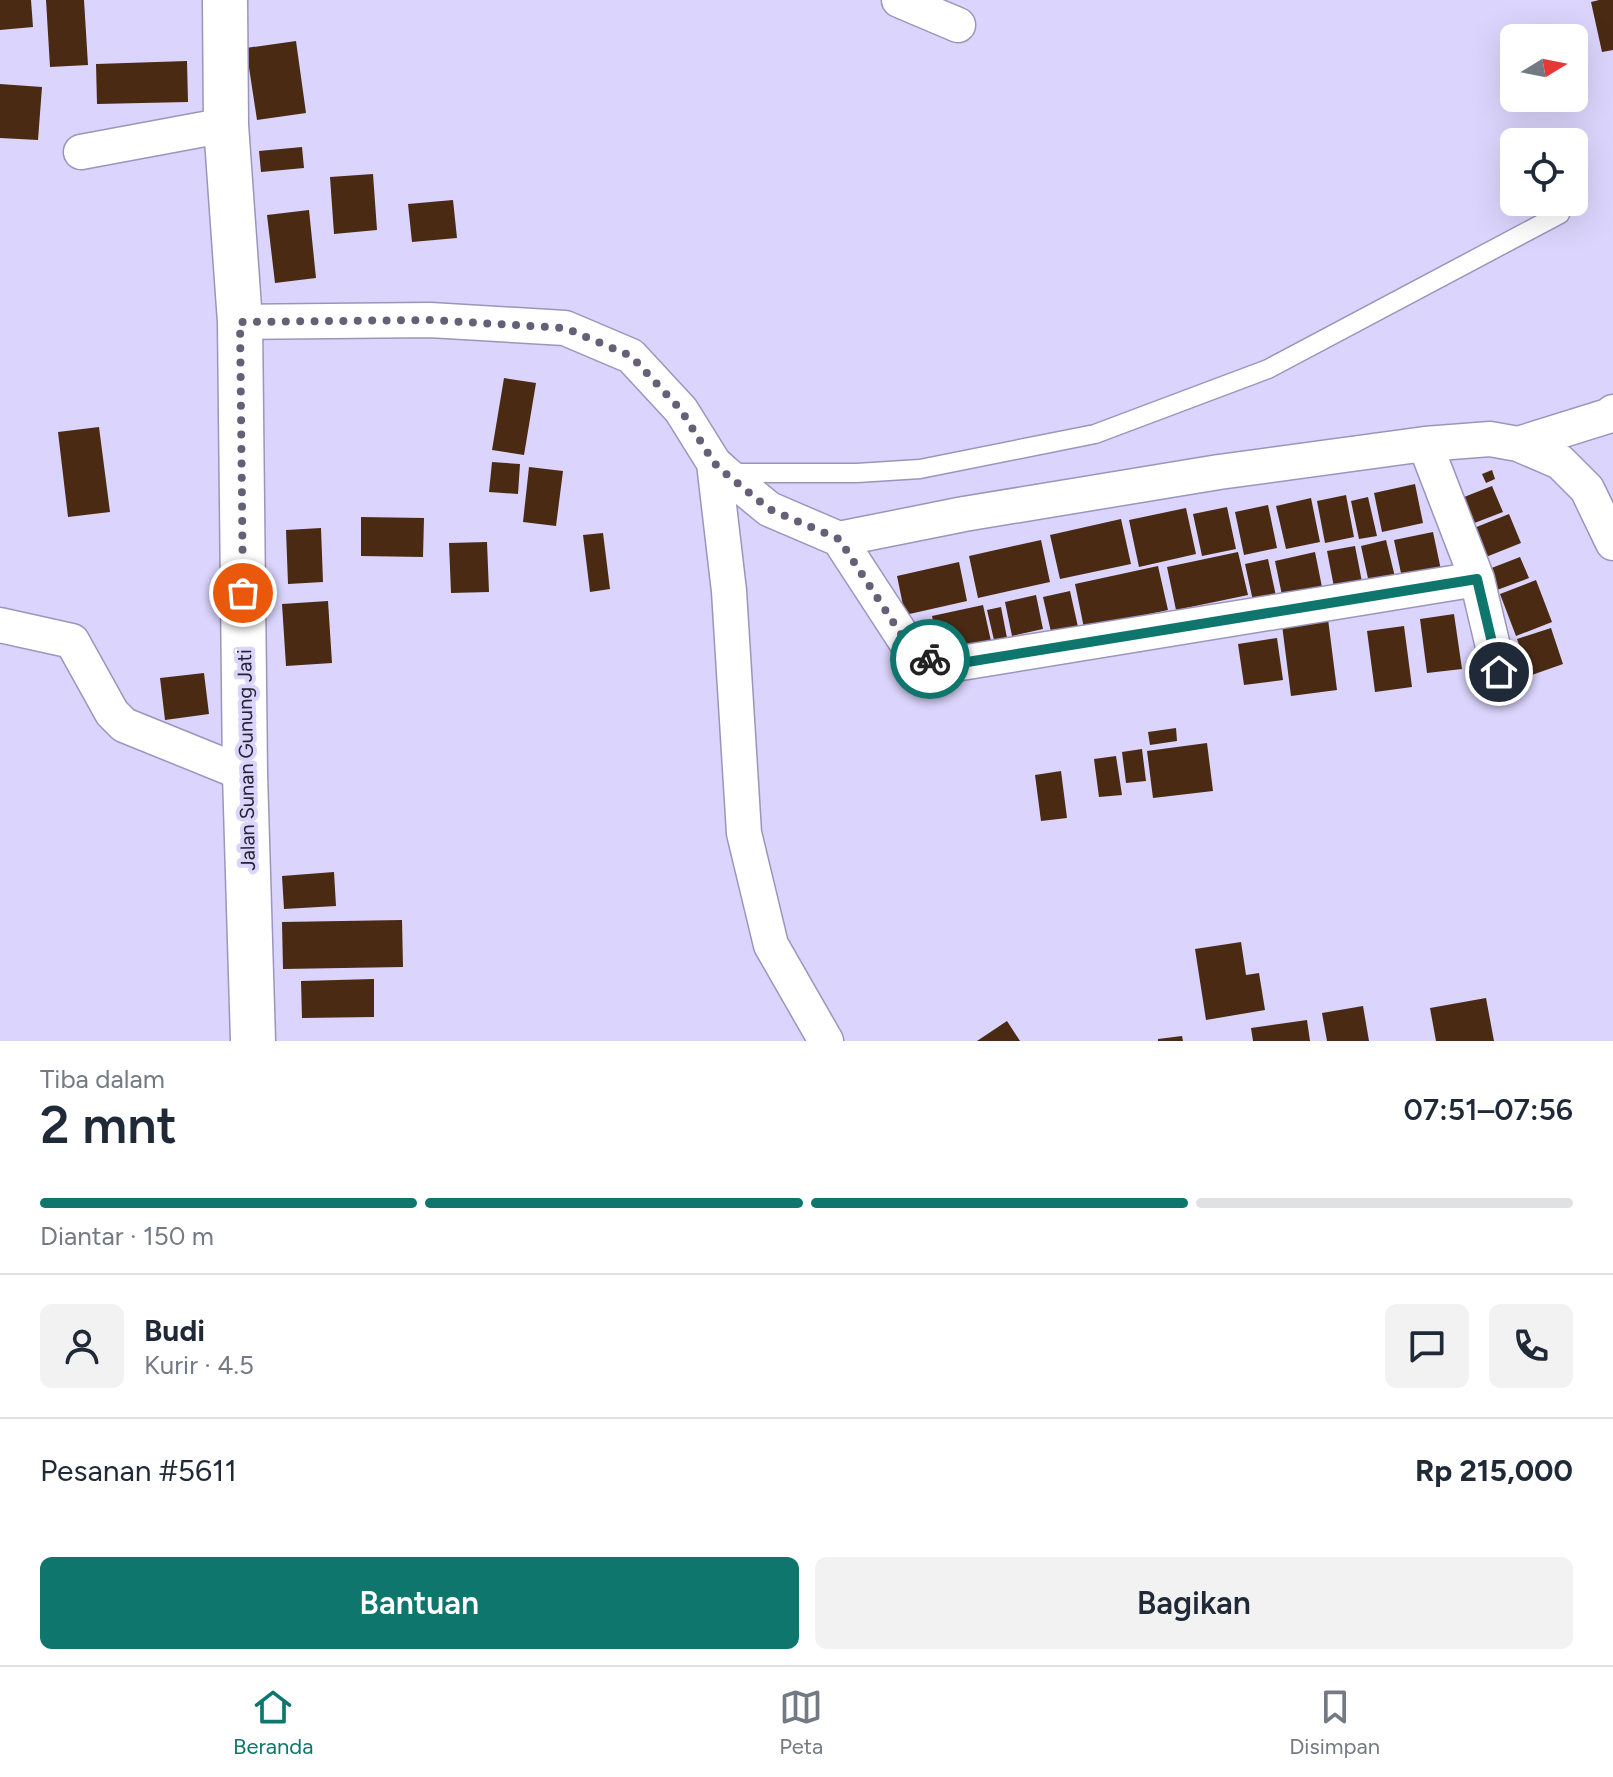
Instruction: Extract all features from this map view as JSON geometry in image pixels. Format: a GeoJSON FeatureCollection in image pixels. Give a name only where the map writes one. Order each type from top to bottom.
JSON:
{"type":"FeatureCollection","features":[{"type":"Feature","properties":{"kind":"street","name":"Jalan Sunan Gunung Jati"},"geometry":{"type":"LineString","coordinates":[[225,0],[226,125],[240,322],[245,774],[253,1041]]}},
{"type":"Feature","properties":{"kind":"street"},"geometry":{"type":"LineString","coordinates":[[899,0],[958,25]]}},
{"type":"Feature","properties":{"kind":"street"},"geometry":{"type":"LineString","coordinates":[[81,152],[226,125]]}},
{"type":"Feature","properties":{"kind":"street"},"geometry":{"type":"LineString","coordinates":[[240,322],[430,320],[565,328],[631,356],[681,410],[720,468],[769,509],[839,539],[910,648],[934,661],[961,663],[1477,579]]}},
{"type":"Feature","properties":{"kind":"street"},"geometry":{"type":"LineString","coordinates":[[1518,444],[1611,415]]}},
{"type":"Feature","properties":{"kind":"street"},"geometry":{"type":"LineString","coordinates":[[839,539],[964,514],[1219,472],[1425,444],[1490,439],[1518,444],[1560,462],[1587,489],[1613,543]]}},
{"type":"Feature","properties":{"kind":"street"},"geometry":{"type":"LineString","coordinates":[[1425,444],[1477,579],[1499,672]]}},
{"type":"Feature","properties":{"kind":"street"},"geometry":{"type":"LineString","coordinates":[[720,468],[744,833],[771,945],[826,1041]]}},
{"type":"Feature","properties":{"kind":"street"},"geometry":{"type":"LineString","coordinates":[[0,625],[72,641],[112,713],[124,725],[245,774]]}},
{"type":"Feature","properties":{"kind":"lane"},"geometry":{"type":"LineString","coordinates":[[720,468],[857,473],[920,469],[1095,434],[1268,369],[1556,216]]}},
{"type":"Feature","properties":{"kind":"building"},"geometry":{"type":"Polygon","coordinates":[[[0,0],[31,0],[33,27],[0,30],[0,0]]]}},
{"type":"Feature","properties":{"kind":"building"},"geometry":{"type":"Polygon","coordinates":[[[46,0],[84,0],[88,65],[50,67],[46,0]]]}},
{"type":"Feature","properties":{"kind":"building"},"geometry":{"type":"Polygon","coordinates":[[[1613,0],[1613,50],[1602,52],[1591,2],[1613,0]]]}},
{"type":"Feature","properties":{"kind":"building"},"geometry":{"type":"Polygon","coordinates":[[[296,41],[306,113],[257,120],[246,48],[296,41]]]}},
{"type":"Feature","properties":{"kind":"building"},"geometry":{"type":"Polygon","coordinates":[[[187,61],[188,102],[97,104],[96,64],[187,61]]]}},
{"type":"Feature","properties":{"kind":"building"},"geometry":{"type":"Polygon","coordinates":[[[0,84],[42,87],[38,140],[0,138],[0,84]]]}},
{"type":"Feature","properties":{"kind":"building"},"geometry":{"type":"Polygon","coordinates":[[[302,147],[304,168],[261,172],[259,151],[302,147]]]}},
{"type":"Feature","properties":{"kind":"building"},"geometry":{"type":"Polygon","coordinates":[[[373,174],[377,230],[334,234],[330,177],[373,174]]]}},
{"type":"Feature","properties":{"kind":"building"},"geometry":{"type":"Polygon","coordinates":[[[453,200],[457,238],[412,242],[408,204],[453,200]]]}},
{"type":"Feature","properties":{"kind":"building"},"geometry":{"type":"Polygon","coordinates":[[[309,210],[316,278],[275,283],[267,215],[309,210]]]}},
{"type":"Feature","properties":{"kind":"building"},"geometry":{"type":"Polygon","coordinates":[[[504,378],[536,383],[524,455],[492,450],[504,378]]]}},
{"type":"Feature","properties":{"kind":"building"},"geometry":{"type":"Polygon","coordinates":[[[99,427],[110,512],[68,517],[58,432],[99,427]]]}},
{"type":"Feature","properties":{"kind":"building"},"geometry":{"type":"Polygon","coordinates":[[[492,462],[520,464],[518,494],[489,492],[492,462]]]}},
{"type":"Feature","properties":{"kind":"building"},"geometry":{"type":"Polygon","coordinates":[[[529,467],[563,471],[556,526],[523,522],[529,467]]]}},
{"type":"Feature","properties":{"kind":"building"},"geometry":{"type":"Polygon","coordinates":[[[1492,470],[1495,479],[1486,483],[1482,474],[1492,470]]]}},
{"type":"Feature","properties":{"kind":"building"},"geometry":{"type":"Polygon","coordinates":[[[1415,484],[1423,523],[1382,532],[1374,493],[1415,484]]]}},
{"type":"Feature","properties":{"kind":"building"},"geometry":{"type":"Polygon","coordinates":[[[1492,486],[1503,512],[1464,527],[1454,501],[1492,486]]]}},
{"type":"Feature","properties":{"kind":"building"},"geometry":{"type":"Polygon","coordinates":[[[1346,495],[1354,537],[1325,543],[1317,501],[1346,495]]]}},
{"type":"Feature","properties":{"kind":"building"},"geometry":{"type":"Polygon","coordinates":[[[1368,497],[1377,536],[1359,539],[1351,501],[1368,497]]]}},
{"type":"Feature","properties":{"kind":"building"},"geometry":{"type":"Polygon","coordinates":[[[1311,498],[1320,542],[1286,549],[1276,506],[1311,498]]]}},
{"type":"Feature","properties":{"kind":"building"},"geometry":{"type":"Polygon","coordinates":[[[1268,505],[1277,548],[1244,555],[1235,512],[1268,505]]]}},
{"type":"Feature","properties":{"kind":"building"},"geometry":{"type":"Polygon","coordinates":[[[1227,507],[1236,549],[1202,556],[1193,514],[1227,507]]]}},
{"type":"Feature","properties":{"kind":"building"},"geometry":{"type":"Polygon","coordinates":[[[1186,508],[1196,554],[1139,567],[1129,520],[1186,508]]]}},
{"type":"Feature","properties":{"kind":"building"},"geometry":{"type":"Polygon","coordinates":[[[1509,514],[1521,543],[1481,559],[1469,530],[1509,514]]]}},
{"type":"Feature","properties":{"kind":"building"},"geometry":{"type":"Polygon","coordinates":[[[361,517],[424,518],[423,557],[361,556],[361,517]]]}},
{"type":"Feature","properties":{"kind":"building"},"geometry":{"type":"Polygon","coordinates":[[[1121,519],[1131,564],[1060,579],[1050,535],[1121,519]]]}},
{"type":"Feature","properties":{"kind":"building"},"geometry":{"type":"Polygon","coordinates":[[[321,528],[323,582],[288,584],[286,530],[321,528]]]}},
{"type":"Feature","properties":{"kind":"building"},"geometry":{"type":"Polygon","coordinates":[[[1433,532],[1441,570],[1402,578],[1394,540],[1433,532]]]}},
{"type":"Feature","properties":{"kind":"building"},"geometry":{"type":"Polygon","coordinates":[[[603,533],[610,589],[590,592],[583,535],[603,533]]]}},
{"type":"Feature","properties":{"kind":"building"},"geometry":{"type":"Polygon","coordinates":[[[1041,540],[1050,582],[978,598],[969,556],[1041,540]]]}},
{"type":"Feature","properties":{"kind":"building"},"geometry":{"type":"Polygon","coordinates":[[[1386,540],[1395,577],[1369,583],[1361,546],[1386,540]]]}},
{"type":"Feature","properties":{"kind":"building"},"geometry":{"type":"Polygon","coordinates":[[[487,542],[489,592],[451,593],[449,543],[487,542]]]}},
{"type":"Feature","properties":{"kind":"building"},"geometry":{"type":"Polygon","coordinates":[[[1355,546],[1362,582],[1334,587],[1327,551],[1355,546]]]}},
{"type":"Feature","properties":{"kind":"building"},"geometry":{"type":"Polygon","coordinates":[[[1238,552],[1248,595],[1176,610],[1167,567],[1238,552]]]}},
{"type":"Feature","properties":{"kind":"building"},"geometry":{"type":"Polygon","coordinates":[[[1315,552],[1324,597],[1284,605],[1275,561],[1315,552]]]}},
{"type":"Feature","properties":{"kind":"building"},"geometry":{"type":"Polygon","coordinates":[[[1520,557],[1529,578],[1497,590],[1489,569],[1520,557]]]}},
{"type":"Feature","properties":{"kind":"building"},"geometry":{"type":"Polygon","coordinates":[[[1268,559],[1276,596],[1253,601],[1245,564],[1268,559]]]}},
{"type":"Feature","properties":{"kind":"building"},"geometry":{"type":"Polygon","coordinates":[[[959,562],[967,601],[905,615],[897,576],[959,562]]]}},
{"type":"Feature","properties":{"kind":"building"},"geometry":{"type":"Polygon","coordinates":[[[1158,566],[1168,610],[1084,628],[1075,584],[1158,566]]]}},
{"type":"Feature","properties":{"kind":"building"},"geometry":{"type":"Polygon","coordinates":[[[1536,580],[1552,622],[1516,636],[1500,594],[1536,580]]]}},
{"type":"Feature","properties":{"kind":"building"},"geometry":{"type":"Polygon","coordinates":[[[1070,591],[1078,627],[1051,632],[1043,597],[1070,591]]]}},
{"type":"Feature","properties":{"kind":"building"},"geometry":{"type":"Polygon","coordinates":[[[1036,595],[1043,629],[1012,636],[1005,602],[1036,595]]]}},
{"type":"Feature","properties":{"kind":"building"},"geometry":{"type":"Polygon","coordinates":[[[328,601],[332,663],[286,666],[282,604],[328,601]]]}},
{"type":"Feature","properties":{"kind":"building"},"geometry":{"type":"Polygon","coordinates":[[[983,605],[991,641],[940,653],[932,616],[983,605]]]}},
{"type":"Feature","properties":{"kind":"building"},"geometry":{"type":"Polygon","coordinates":[[[1001,607],[1007,638],[994,640],[987,610],[1001,607]]]}},
{"type":"Feature","properties":{"kind":"building"},"geometry":{"type":"Polygon","coordinates":[[[1454,614],[1462,669],[1427,673],[1420,619],[1454,614]]]}},
{"type":"Feature","properties":{"kind":"building"},"geometry":{"type":"Polygon","coordinates":[[[1328,619],[1337,690],[1291,696],[1282,625],[1328,619]]]}},
{"type":"Feature","properties":{"kind":"building"},"geometry":{"type":"Polygon","coordinates":[[[1404,626],[1412,687],[1375,692],[1367,631],[1404,626]]]}},
{"type":"Feature","properties":{"kind":"building"},"geometry":{"type":"Polygon","coordinates":[[[1551,628],[1563,664],[1529,676],[1517,639],[1551,628]]]}},
{"type":"Feature","properties":{"kind":"building"},"geometry":{"type":"Polygon","coordinates":[[[1277,638],[1283,680],[1244,685],[1238,644],[1277,638]]]}},
{"type":"Feature","properties":{"kind":"building"},"geometry":{"type":"Polygon","coordinates":[[[204,673],[209,714],[165,720],[160,678],[204,673]]]}},
{"type":"Feature","properties":{"kind":"building"},"geometry":{"type":"Polygon","coordinates":[[[1176,728],[1177,741],[1150,745],[1148,732],[1176,728]]]}},
{"type":"Feature","properties":{"kind":"building"},"geometry":{"type":"Polygon","coordinates":[[[1207,743],[1213,791],[1153,798],[1147,751],[1207,743]]]}},
{"type":"Feature","properties":{"kind":"building"},"geometry":{"type":"Polygon","coordinates":[[[1142,749],[1146,781],[1126,783],[1122,752],[1142,749]]]}},
{"type":"Feature","properties":{"kind":"building"},"geometry":{"type":"Polygon","coordinates":[[[1116,756],[1122,795],[1099,797],[1094,759],[1116,756]]]}},
{"type":"Feature","properties":{"kind":"building"},"geometry":{"type":"Polygon","coordinates":[[[1061,771],[1067,818],[1041,821],[1035,775],[1061,771]]]}},
{"type":"Feature","properties":{"kind":"building"},"geometry":{"type":"Polygon","coordinates":[[[334,872],[336,906],[284,909],[282,876],[334,872]]]}},
{"type":"Feature","properties":{"kind":"building"},"geometry":{"type":"Polygon","coordinates":[[[402,920],[403,967],[283,969],[282,922],[402,920]]]}},
{"type":"Feature","properties":{"kind":"building"},"geometry":{"type":"Polygon","coordinates":[[[1241,942],[1246,975],[1259,973],[1265,1010],[1206,1020],[1195,949],[1241,942]]]}},
{"type":"Feature","properties":{"kind":"building"},"geometry":{"type":"Polygon","coordinates":[[[374,979],[374,1017],[302,1018],[301,981],[374,979]]]}},
{"type":"Feature","properties":{"kind":"building"},"geometry":{"type":"Polygon","coordinates":[[[1486,998],[1494,1041],[1436,1041],[1430,1008],[1486,998]]]}},
{"type":"Feature","properties":{"kind":"building"},"geometry":{"type":"Polygon","coordinates":[[[1363,1006],[1369,1041],[1327,1041],[1322,1013],[1363,1006]]]}},
{"type":"Feature","properties":{"kind":"building"},"geometry":{"type":"Polygon","coordinates":[[[1307,1020],[1310,1041],[1253,1041],[1251,1028],[1307,1020]]]}},
{"type":"Feature","properties":{"kind":"building"},"geometry":{"type":"Polygon","coordinates":[[[1007,1021],[1020,1041],[977,1041],[1007,1021]]]}},
{"type":"Feature","properties":{"kind":"building"},"geometry":{"type":"Polygon","coordinates":[[[1182,1036],[1183,1041],[1158,1041],[1158,1039],[1182,1036]]]}},
{"type":"Feature","properties":{"kind":"way so far"},"geometry":{"type":"LineString","coordinates":[[243,593],[240,322],[430,320],[565,328],[631,356],[681,410],[714,463],[769,509],[839,539],[910,648],[930,659]]}},
{"type":"Feature","properties":{"kind":"route"},"geometry":{"type":"LineString","coordinates":[[930,659],[961,663],[1477,579],[1499,672]]}}]}
